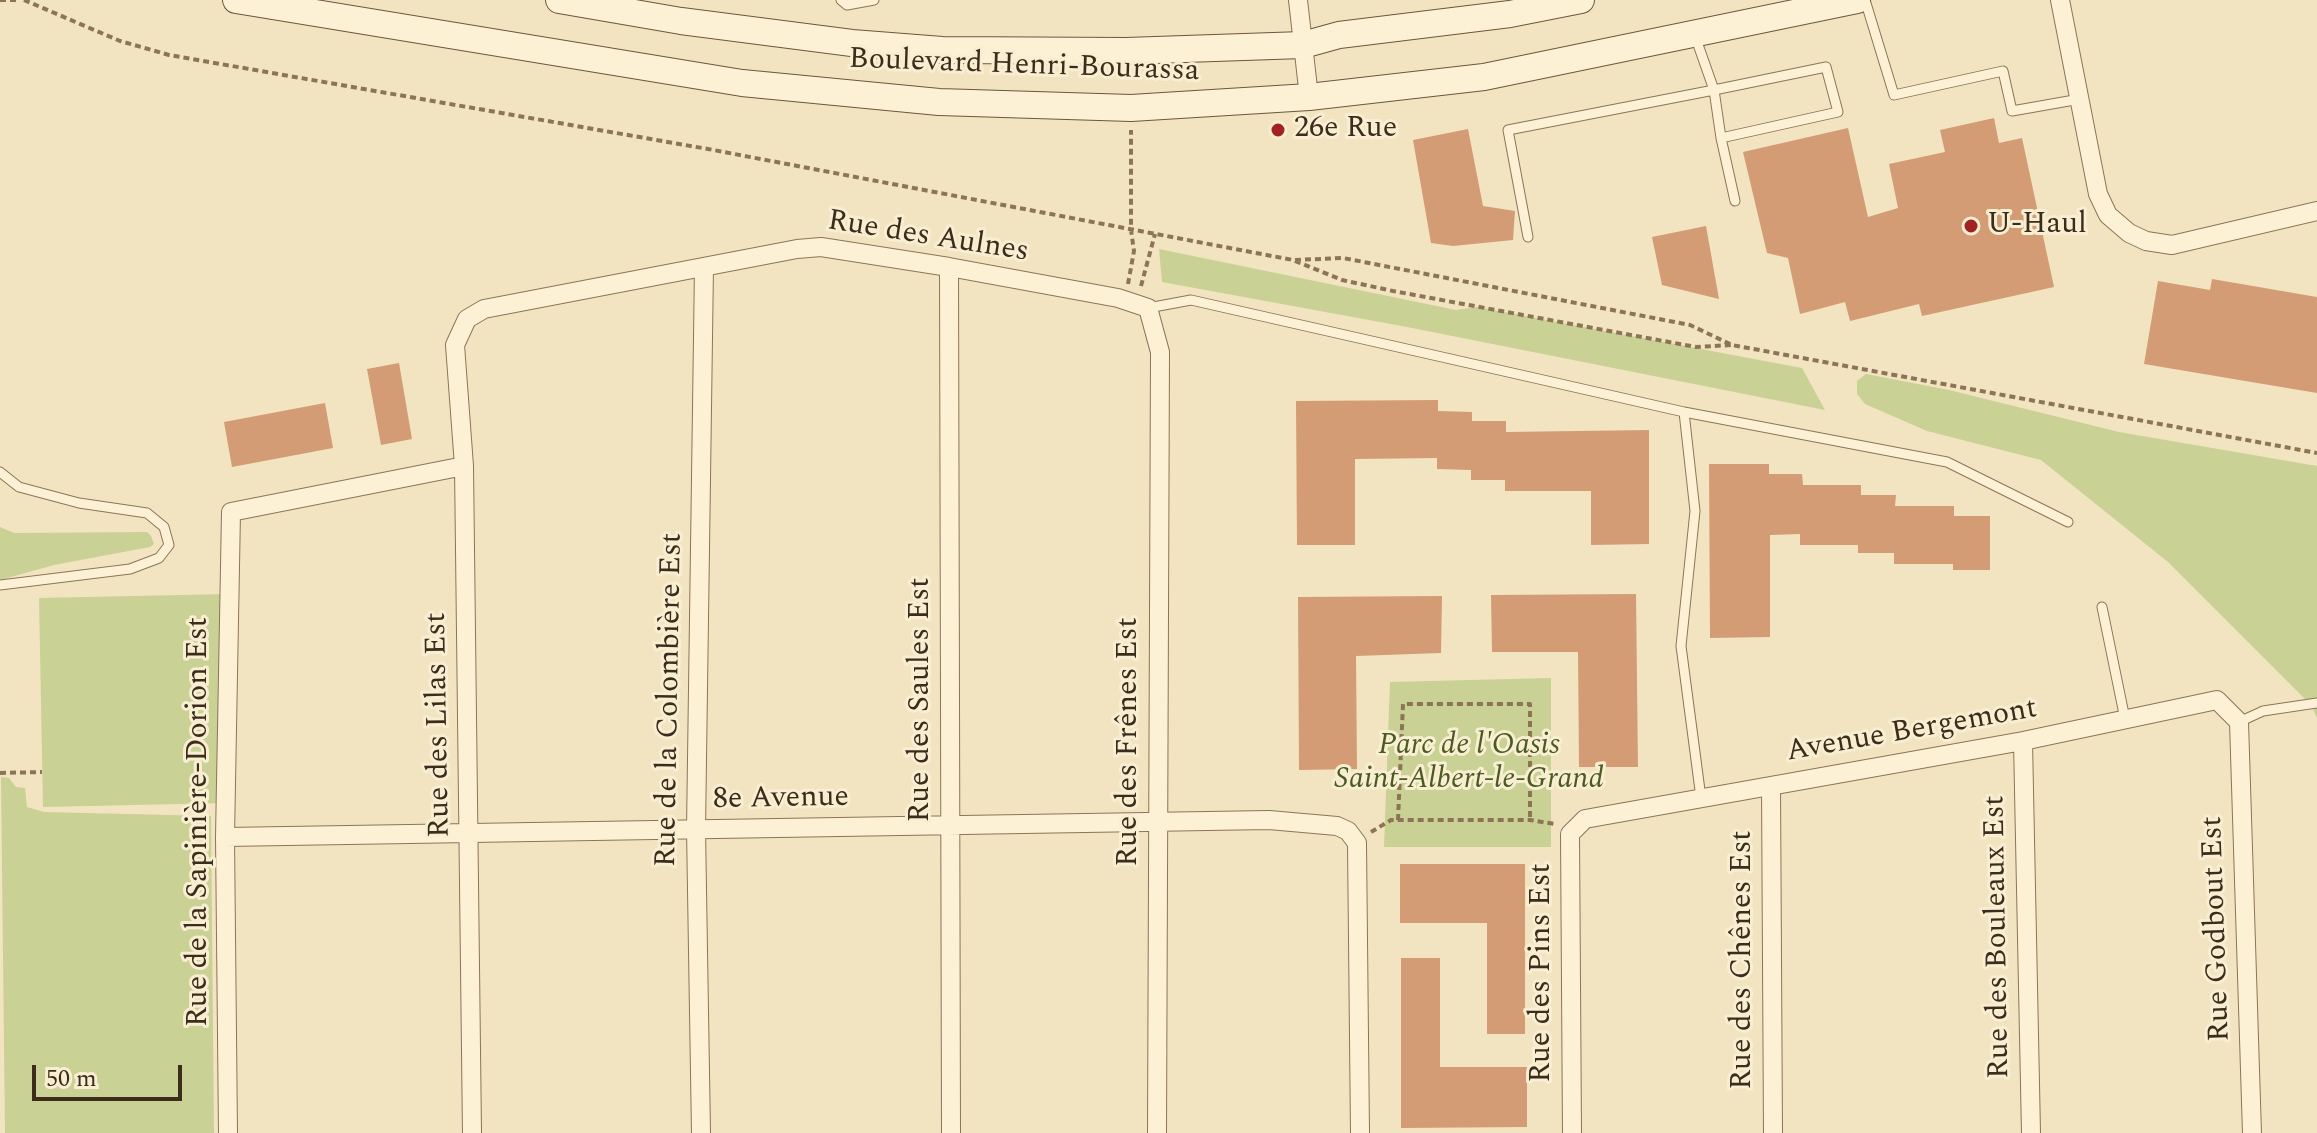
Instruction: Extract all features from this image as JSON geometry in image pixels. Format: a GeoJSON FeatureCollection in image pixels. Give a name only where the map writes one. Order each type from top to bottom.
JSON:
{"type":"FeatureCollection","features":[{"type":"Feature","properties":{"kind":"main road","name":"Boulevard Henri-Bourassa"},"geometry":{"type":"LineString","coordinates":[[236,0],[742,83],[939,102],[1131,108],[1309,97],[1484,77],[1857,0]]}},
{"type":"Feature","properties":{"kind":"main road","name":"Boulevard Henri-Bourassa"},"geometry":{"type":"LineString","coordinates":[[559,0],[744,30],[852,43],[942,50],[1126,51],[1303,45],[1339,35],[1510,14],[1581,0]]}},
{"type":"Feature","properties":{"kind":"street"},"geometry":{"type":"LineString","coordinates":[[1298,0],[1309,97]]}},
{"type":"Feature","properties":{"kind":"street"},"geometry":{"type":"LineString","coordinates":[[2060,0],[2098,194],[2108,215],[2129,233],[2146,241],[2172,245],[2317,211]]}},
{"type":"Feature","properties":{"kind":"street","name":"Rue des Aulnes"},"geometry":{"type":"LineString","coordinates":[[467,319],[484,309],[821,247],[949,267],[1136,304]]}},
{"type":"Feature","properties":{"kind":"street","name":"Rue de la Colombière Est"},"geometry":{"type":"LineString","coordinates":[[701,1133],[696,829],[704,267]]}},
{"type":"Feature","properties":{"kind":"street","name":"Rue des Saules Est"},"geometry":{"type":"LineString","coordinates":[[949,267],[951,1133]]}},
{"type":"Feature","properties":{"kind":"street","name":"Rue des Frênes Est"},"geometry":{"type":"LineString","coordinates":[[1136,304],[1160,352],[1157,1133]]}},
{"type":"Feature","properties":{"kind":"street","name":"Rue des Lilas Est"},"geometry":{"type":"LineString","coordinates":[[467,319],[455,345],[464,466],[472,1133]]}},
{"type":"Feature","properties":{"kind":"street","name":"Rue de la Sapinière-Dorion Est"},"geometry":{"type":"LineString","coordinates":[[228,1133],[225,837],[231,512],[464,466]]}},
{"type":"Feature","properties":{"kind":"street","name":"Avenue Bergemont"},"geometry":{"type":"LineString","coordinates":[[1585,819],[2023,741],[2217,700],[2239,722]]}},
{"type":"Feature","properties":{"kind":"street","name":"Rue Godbout Est"},"geometry":{"type":"LineString","coordinates":[[2239,722],[2252,1133]]}},
{"type":"Feature","properties":{"kind":"street","name":"Rue des Bouleaux Est"},"geometry":{"type":"LineString","coordinates":[[2023,741],[2031,1133]]}},
{"type":"Feature","properties":{"kind":"street","name":"Rue des Chênes Est"},"geometry":{"type":"LineString","coordinates":[[1771,786],[1773,1133]]}},
{"type":"Feature","properties":{"kind":"street","name":"Rue des Pins Est"},"geometry":{"type":"LineString","coordinates":[[1572,1133],[1570,834],[1585,819]]}},
{"type":"Feature","properties":{"kind":"street","name":"8e Avenue"},"geometry":{"type":"LineString","coordinates":[[225,837],[1269,820],[1337,826],[1348,831],[1357,843]]}},
{"type":"Feature","properties":{"kind":"street"},"geometry":{"type":"LineString","coordinates":[[1357,843],[1360,1133]]}},
{"type":"Feature","properties":{"kind":"lane"},"geometry":{"type":"LineString","coordinates":[[841,0],[847,5],[874,0]]}},
{"type":"Feature","properties":{"kind":"lane"},"geometry":{"type":"LineString","coordinates":[[1865,0],[1894,95],[2003,71],[2012,111],[2080,99]]}},
{"type":"Feature","properties":{"kind":"lane"},"geometry":{"type":"LineString","coordinates":[[1695,34],[1714,90],[1735,201]]}},
{"type":"Feature","properties":{"kind":"lane"},"geometry":{"type":"LineString","coordinates":[[1528,237],[1508,130],[1826,67],[1838,112],[1721,138]]}},
{"type":"Feature","properties":{"kind":"lane"},"geometry":{"type":"LineString","coordinates":[[1136,304],[1191,300],[1684,412],[1947,462],[2068,522]]}},
{"type":"Feature","properties":{"kind":"lane"},"geometry":{"type":"LineString","coordinates":[[1684,412],[1695,511],[1681,646],[1701,798]]}},
{"type":"Feature","properties":{"kind":"lane"},"geometry":{"type":"LineString","coordinates":[[0,472],[19,487],[79,503],[147,513],[164,527],[169,545],[159,558],[130,569],[0,585]]}},
{"type":"Feature","properties":{"kind":"lane"},"geometry":{"type":"LineString","coordinates":[[2102,607],[2125,719]]}},
{"type":"Feature","properties":{"kind":"lane"},"geometry":{"type":"LineString","coordinates":[[2239,722],[2263,711],[2317,703]]}},
{"type":"Feature","properties":{"kind":"path"},"geometry":{"type":"LineString","coordinates":[[0,0],[21,0],[145,50],[708,149],[1293,260],[1342,280],[1393,291],[1696,347],[1732,345],[2317,453]]}},
{"type":"Feature","properties":{"kind":"path"},"geometry":{"type":"LineString","coordinates":[[1131,108],[1131,230],[1136,304]]}},
{"type":"Feature","properties":{"kind":"path"},"geometry":{"type":"LineString","coordinates":[[1136,304],[1155,234]]}},
{"type":"Feature","properties":{"kind":"path"},"geometry":{"type":"LineString","coordinates":[[1293,260],[1343,258],[1690,325],[1732,345]]}},
{"type":"Feature","properties":{"kind":"path"},"geometry":{"type":"LineString","coordinates":[[1398,820],[1403,704],[1530,704],[1530,820]]}},
{"type":"Feature","properties":{"kind":"path"},"geometry":{"type":"LineString","coordinates":[[0,773],[42,772]]}},
{"type":"Feature","properties":{"kind":"path"},"geometry":{"type":"LineString","coordinates":[[1357,843],[1377,827],[1398,820],[1530,820],[1558,824],[1570,834]]}},
{"type":"Feature","properties":{"kind":"green space"},"geometry":{"type":"Polygon","coordinates":[[[1159,249],[1456,310],[1477,307],[1802,368],[1825,410],[1162,282],[1159,249]]]}},
{"type":"Feature","properties":{"kind":"green space"},"geometry":{"type":"Polygon","coordinates":[[[1866,374],[1949,390],[2119,432],[2317,466],[2317,718],[2311,705],[2168,562],[2041,460],[1927,431],[1865,404],[1857,394],[1857,381],[1866,374]]]}},
{"type":"Feature","properties":{"kind":"green space"},"geometry":{"type":"Polygon","coordinates":[[[0,527],[14,533],[147,532],[154,544],[0,580],[0,527]]]}},
{"type":"Feature","properties":{"kind":"green space"},"geometry":{"type":"Polygon","coordinates":[[[230,594],[226,803],[43,807],[39,598],[230,594]]]}},
{"type":"Feature","properties":{"kind":"green space","name":"Parc de l'Oasis Saint-Albert-le-Grand"},"geometry":{"type":"Polygon","coordinates":[[[1551,678],[1551,847],[1384,847],[1390,682],[1551,678]]]}},
{"type":"Feature","properties":{"kind":"green space"},"geometry":{"type":"Polygon","coordinates":[[[1,777],[9,778],[16,787],[25,788],[27,807],[44,812],[211,816],[214,1133],[5,1133],[1,777]]]}},
{"type":"Feature","properties":{"kind":"building"},"geometry":{"type":"Polygon","coordinates":[[[1994,118],[1999,143],[2022,138],[2054,287],[1922,316],[1919,304],[1850,321],[1845,302],[1800,314],[1788,258],[1767,253],[1743,152],[1848,128],[1868,217],[1898,208],[1889,164],[1945,152],[1940,130],[1994,118]]]}},
{"type":"Feature","properties":{"kind":"building"},"geometry":{"type":"Polygon","coordinates":[[[1468,129],[1483,206],[1515,211],[1513,240],[1453,246],[1431,243],[1413,140],[1468,129]]]}},
{"type":"Feature","properties":{"kind":"building"},"geometry":{"type":"Polygon","coordinates":[[[1706,226],[1719,299],[1662,285],[1652,237],[1706,226]]]}},
{"type":"Feature","properties":{"kind":"building"},"geometry":{"type":"Polygon","coordinates":[[[2212,279],[2317,297],[2317,393],[2144,364],[2158,281],[2210,290],[2212,279]]]}},
{"type":"Feature","properties":{"kind":"building"},"geometry":{"type":"Polygon","coordinates":[[[399,363],[412,439],[381,445],[367,369],[399,363]]]}},
{"type":"Feature","properties":{"kind":"building"},"geometry":{"type":"Polygon","coordinates":[[[1438,400],[1438,411],[1472,412],[1472,421],[1506,421],[1506,432],[1649,430],[1649,544],[1591,545],[1591,491],[1505,491],[1505,480],[1471,480],[1471,470],[1437,469],[1437,458],[1355,459],[1355,545],[1297,545],[1296,401],[1438,400]]]}},
{"type":"Feature","properties":{"kind":"building"},"geometry":{"type":"Polygon","coordinates":[[[325,403],[333,448],[232,467],[224,422],[325,403]]]}},
{"type":"Feature","properties":{"kind":"building"},"geometry":{"type":"Polygon","coordinates":[[[1709,464],[1769,464],[1769,474],[1802,474],[1803,485],[1861,485],[1861,495],[1896,495],[1895,506],[1954,506],[1954,516],[1990,516],[1990,570],[1953,570],[1953,564],[1894,564],[1894,553],[1858,553],[1858,545],[1800,545],[1800,534],[1770,535],[1770,637],[1710,638],[1709,464]]]}},
{"type":"Feature","properties":{"kind":"building"},"geometry":{"type":"Polygon","coordinates":[[[1636,594],[1638,767],[1579,767],[1578,652],[1492,652],[1491,595],[1636,594]]]}},
{"type":"Feature","properties":{"kind":"building"},"geometry":{"type":"Polygon","coordinates":[[[1442,596],[1441,653],[1356,656],[1357,769],[1299,770],[1298,597],[1442,596]]]}},
{"type":"Feature","properties":{"kind":"building"},"geometry":{"type":"Polygon","coordinates":[[[1400,864],[1525,864],[1525,1034],[1487,1034],[1487,923],[1400,923],[1400,864]]]}},
{"type":"Feature","properties":{"kind":"building"},"geometry":{"type":"Polygon","coordinates":[[[1401,958],[1440,958],[1440,1067],[1527,1067],[1527,1127],[1401,1128],[1401,958]]]}},
{"type":"Feature","properties":{"kind":"place","name":"26e Rue"},"geometry":{"type":"Point","coordinates":[1278,130]}},
{"type":"Feature","properties":{"kind":"place","name":"U-Haul"},"geometry":{"type":"Point","coordinates":[1971,226]}}]}
